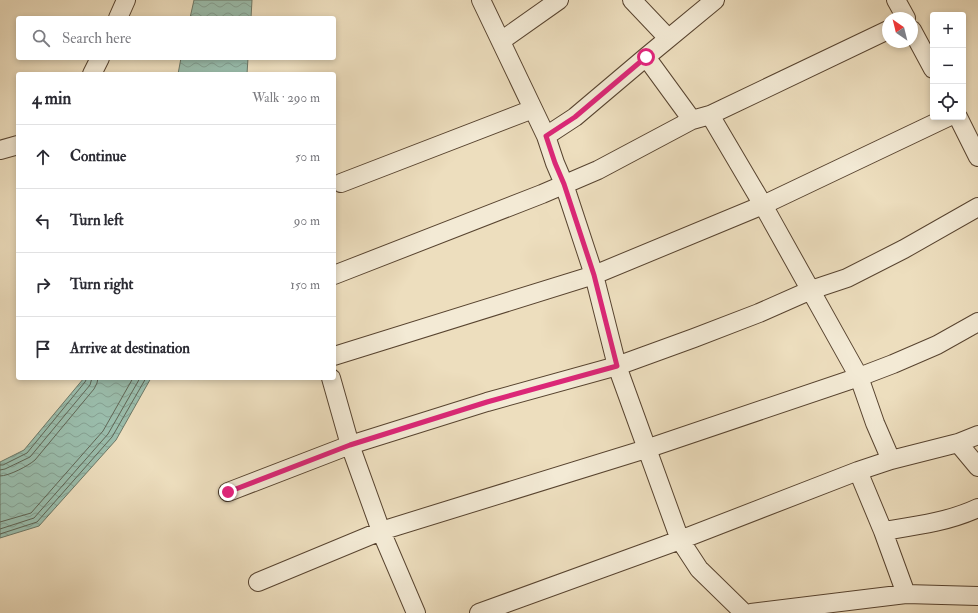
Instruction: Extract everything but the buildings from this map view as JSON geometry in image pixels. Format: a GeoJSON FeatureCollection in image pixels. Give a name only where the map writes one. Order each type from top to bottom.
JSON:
{"type":"FeatureCollection","features":[{"type":"Feature","properties":{"kind":"street"},"geometry":{"type":"LineString","coordinates":[[119,16],[126,0]]}},
{"type":"Feature","properties":{"kind":"street"},"geometry":{"type":"LineString","coordinates":[[481,0],[546,136],[564,184],[594,275],[617,366],[680,540],[699,569],[744,613]]}},
{"type":"Feature","properties":{"kind":"street"},"geometry":{"type":"LineString","coordinates":[[500,41],[558,0]]}},
{"type":"Feature","properties":{"kind":"street"},"geometry":{"type":"LineString","coordinates":[[632,0],[668,38]]}},
{"type":"Feature","properties":{"kind":"street"},"geometry":{"type":"LineString","coordinates":[[546,136],[575,117],[715,0]]}},
{"type":"Feature","properties":{"kind":"street"},"geometry":{"type":"LineString","coordinates":[[896,0],[903,12]]}},
{"type":"Feature","properties":{"kind":"street"},"geometry":{"type":"LineString","coordinates":[[336,274],[542,194],[598,170],[692,120],[710,115],[882,33]]}},
{"type":"Feature","properties":{"kind":"street"},"geometry":{"type":"LineString","coordinates":[[918,41],[930,63]]}},
{"type":"Feature","properties":{"kind":"street"},"geometry":{"type":"LineString","coordinates":[[646,57],[692,120]]}},
{"type":"Feature","properties":{"kind":"street"},"geometry":{"type":"LineString","coordinates":[[93,72],[99,60]]}},
{"type":"Feature","properties":{"kind":"street"},"geometry":{"type":"LineString","coordinates":[[341,183],[533,109]]}},
{"type":"Feature","properties":{"kind":"street"},"geometry":{"type":"LineString","coordinates":[[710,115],[764,205],[859,377],[875,422],[891,460]]}},
{"type":"Feature","properties":{"kind":"street"},"geometry":{"type":"LineString","coordinates":[[336,355],[594,275],[764,205],[942,120]]}},
{"type":"Feature","properties":{"kind":"street"},"geometry":{"type":"LineString","coordinates":[[960,120],[978,157]]}},
{"type":"Feature","properties":{"kind":"street"},"geometry":{"type":"LineString","coordinates":[[0,150],[16,146]]}},
{"type":"Feature","properties":{"kind":"street"},"geometry":{"type":"LineString","coordinates":[[228,492],[350,445],[487,402],[617,366],[701,336],[811,290],[847,278],[904,249],[978,207]]}},
{"type":"Feature","properties":{"kind":"street"},"geometry":{"type":"LineString","coordinates":[[258,582],[381,531],[646,449],[859,377],[937,345],[978,322]]}},
{"type":"Feature","properties":{"kind":"street"},"geometry":{"type":"LineString","coordinates":[[332,380],[350,445],[381,531],[416,613]]}},
{"type":"Feature","properties":{"kind":"street"},"geometry":{"type":"LineString","coordinates":[[479,613],[680,540],[858,471],[891,460],[958,443],[978,435]]}},
{"type":"Feature","properties":{"kind":"street"},"geometry":{"type":"LineString","coordinates":[[958,443],[978,467]]}},
{"type":"Feature","properties":{"kind":"street"},"geometry":{"type":"LineString","coordinates":[[858,471],[883,531],[906,594]]}},
{"type":"Feature","properties":{"kind":"street"},"geometry":{"type":"LineString","coordinates":[[883,531],[938,522],[978,508]]}},
{"type":"Feature","properties":{"kind":"street"},"geometry":{"type":"LineString","coordinates":[[751,613],[906,594],[978,596]]}},
{"type":"Feature","properties":{"kind":"water"},"geometry":{"type":"Polygon","coordinates":[[[194,0],[252,0],[251,16],[190,16],[194,0]]]}},
{"type":"Feature","properties":{"kind":"water"},"geometry":{"type":"Polygon","coordinates":[[[181,60],[248,60],[247,72],[178,72],[181,60]]]}},
{"type":"Feature","properties":{"kind":"water"},"geometry":{"type":"Polygon","coordinates":[[[82,380],[150,380],[116,440],[39,526],[0,538],[0,462],[24,450],[82,380]]]}},
{"type":"Feature","properties":{"kind":"route"},"geometry":{"type":"LineString","coordinates":[[228,492],[350,445],[487,402],[617,366],[594,275],[564,184],[546,136],[575,117],[646,57]]}}]}
